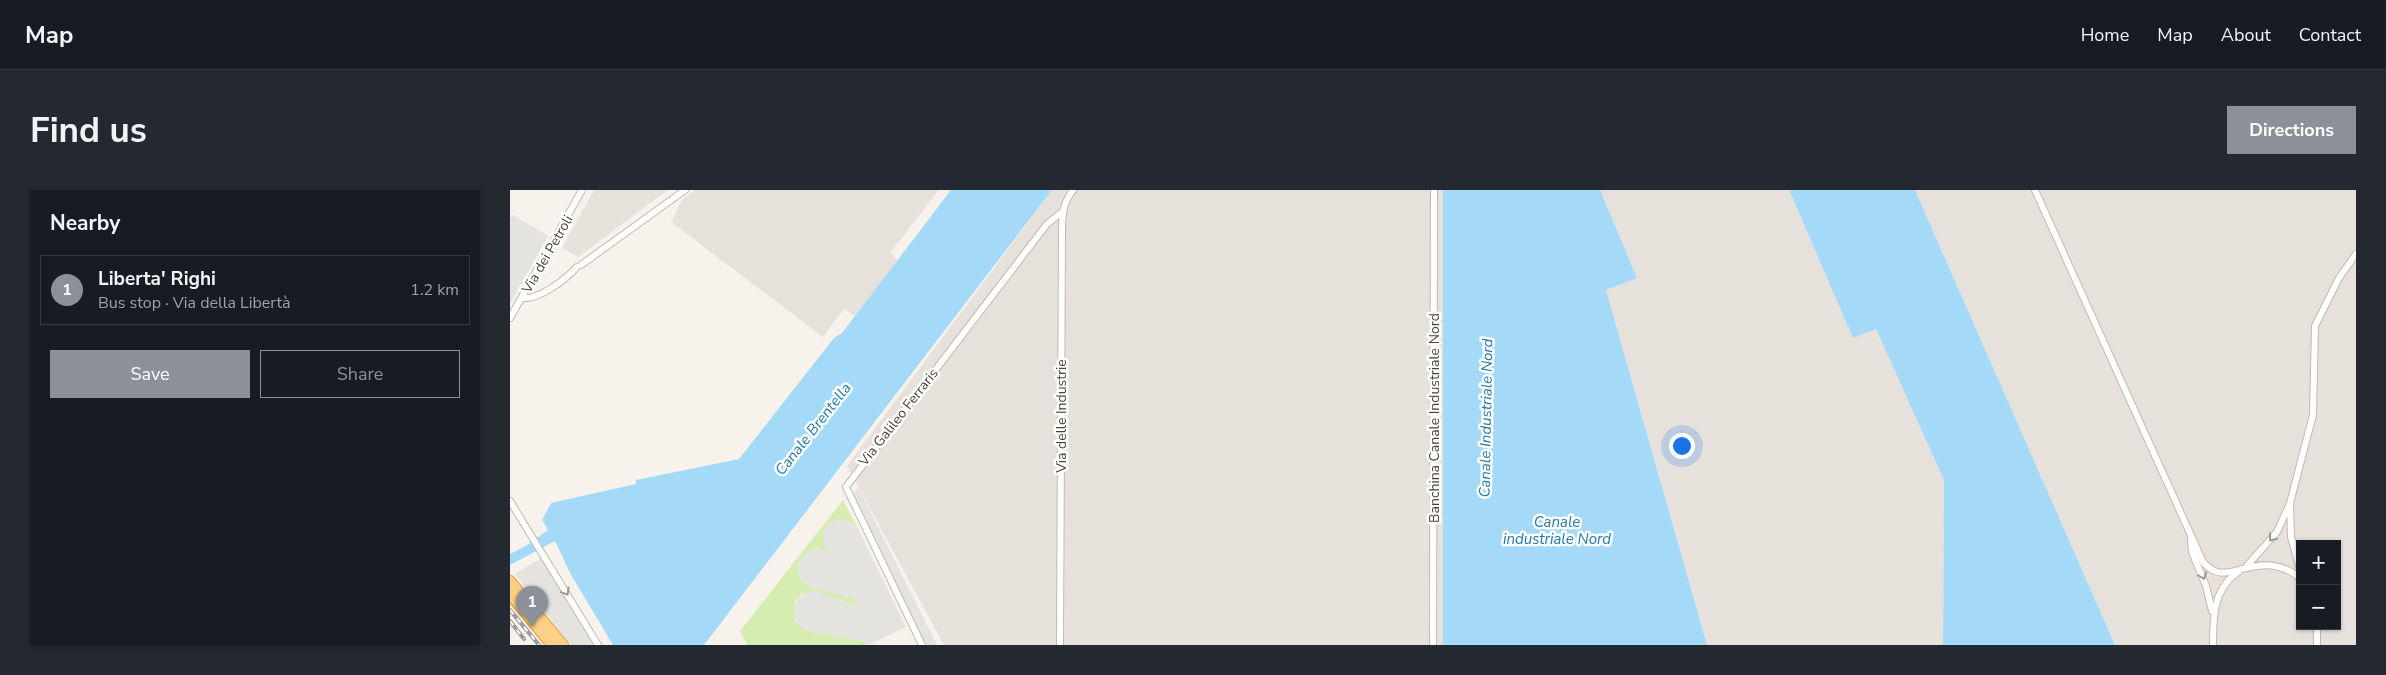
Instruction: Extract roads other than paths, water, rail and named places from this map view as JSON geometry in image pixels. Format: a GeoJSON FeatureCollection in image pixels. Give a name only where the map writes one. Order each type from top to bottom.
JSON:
{"type":"FeatureCollection","features":[{"type":"Feature","properties":{"kind":"highway"},"geometry":{"type":"LineString","coordinates":[[510,581],[552,645]]}},
{"type":"Feature","properties":{"kind":"highway"},"geometry":{"type":"LineString","coordinates":[[510,594],[522,602],[563,645]]}},
{"type":"Feature","properties":{"kind":"street"},"geometry":{"type":"LineString","coordinates":[[522,298],[529,299],[564,281],[579,266],[685,190]]}},
{"type":"Feature","properties":{"kind":"street","name":"Via delle Industrie"},"geometry":{"type":"LineString","coordinates":[[1060,645],[1062,212],[1073,190]]}},
{"type":"Feature","properties":{"kind":"street","name":"Banchina Canale Industriale Nord"},"geometry":{"type":"LineString","coordinates":[[1433,645],[1434,190]]}},
{"type":"Feature","properties":{"kind":"street"},"geometry":{"type":"LineString","coordinates":[[2035,190],[2204,562],[2215,572],[2227,574],[2244,569],[2273,565],[2287,569],[2296,575]]}},
{"type":"Feature","properties":{"kind":"street","name":"Via dei Petroli"},"geometry":{"type":"LineString","coordinates":[[510,318],[581,192]]}},
{"type":"Feature","properties":{"kind":"street","name":"Via Galileo Ferraris"},"geometry":{"type":"LineString","coordinates":[[922,645],[846,487],[1047,224],[1062,212]]}},
{"type":"Feature","properties":{"kind":"street"},"geometry":{"type":"LineString","coordinates":[[2213,645],[2214,617],[2217,599],[2222,587],[2244,569],[2277,532],[2290,503],[2313,415],[2315,326],[2339,278],[2356,254]]}},
{"type":"Feature","properties":{"kind":"street"},"geometry":{"type":"LineString","coordinates":[[510,501],[598,645]]}},
{"type":"Feature","properties":{"kind":"street"},"geometry":{"type":"LineString","coordinates":[[2290,503],[2291,537],[2296,555]]}},
{"type":"Feature","properties":{"kind":"street"},"geometry":{"type":"LineString","coordinates":[[2191,536],[2192,552],[2206,586],[2214,617]]}},
{"type":"Feature","properties":{"kind":"street"},"geometry":{"type":"LineString","coordinates":[[2317,630],[2317,645]]}},
{"type":"Feature","properties":{"kind":"water","name":"Canale Brentella"},"geometry":{"type":"Polygon","coordinates":[[[951,190],[1052,190],[704,645],[613,645],[570,573],[555,541],[510,565],[510,554],[548,530],[542,520],[551,503],[636,484],[636,480],[739,459],[834,338],[842,333],[951,190]]]}},
{"type":"Feature","properties":{"kind":"water","name":"Canale industriale Nord"},"geometry":{"type":"Polygon","coordinates":[[[1443,190],[1600,190],[1637,278],[1606,290],[1707,645],[1443,645],[1443,190]]]}},
{"type":"Feature","properties":{"kind":"water"},"geometry":{"type":"Polygon","coordinates":[[[1789,190],[1915,190],[2115,645],[1943,645],[1944,480],[1876,329],[1853,338],[1789,190]]]}},
{"type":"Feature","properties":{"kind":"railway"},"geometry":{"type":"LineString","coordinates":[[510,610],[539,645]]}},
{"type":"Feature","properties":{"kind":"railway"},"geometry":{"type":"LineString","coordinates":[[510,621],[524,639]]}},
{"type":"Feature","properties":{"kind":"place","name":"Liberta' Righi"},"geometry":{"type":"Point","coordinates":[532,627]}},
{"type":"Feature","properties":{"kind":"water label","name":"Canale Industriale Nord"},"geometry":{"type":"Point","coordinates":[1486,418]}}]}
